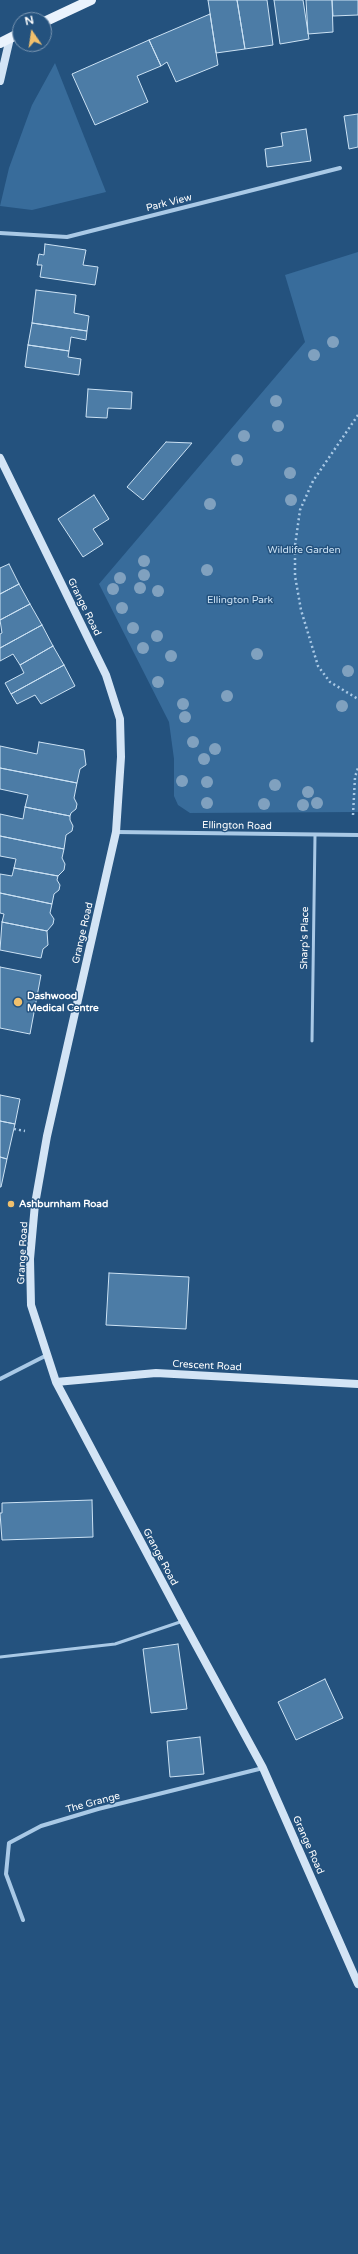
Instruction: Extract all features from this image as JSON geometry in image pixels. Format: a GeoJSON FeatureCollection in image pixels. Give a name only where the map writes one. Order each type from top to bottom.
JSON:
{"type":"FeatureCollection","features":[{"type":"Feature","properties":{"kind":"main road"},"geometry":{"type":"LineString","coordinates":[[52,18],[88,0]]}},
{"type":"Feature","properties":{"kind":"main road"},"geometry":{"type":"LineString","coordinates":[[0,43],[10,38]]}},
{"type":"Feature","properties":{"kind":"street"},"geometry":{"type":"LineString","coordinates":[[0,81],[10,38]]}},
{"type":"Feature","properties":{"kind":"street","name":"Park View"},"geometry":{"type":"LineString","coordinates":[[0,233],[67,237],[340,168]]}},
{"type":"Feature","properties":{"kind":"street","name":"Grange Road"},"geometry":{"type":"LineString","coordinates":[[0,458],[106,675],[120,719],[121,757],[116,832],[48,1136],[35,1204],[30,1259],[31,1305],[56,1382],[263,1768],[358,1984]]}},
{"type":"Feature","properties":{"kind":"street","name":"Ellington Road"},"geometry":{"type":"LineString","coordinates":[[116,832],[356,835]]}},
{"type":"Feature","properties":{"kind":"street"},"geometry":{"type":"LineString","coordinates":[[0,1379],[48,1355]]}},
{"type":"Feature","properties":{"kind":"street","name":"Crescent Road"},"geometry":{"type":"LineString","coordinates":[[56,1382],[156,1373],[358,1384]]}},
{"type":"Feature","properties":{"kind":"street","name":"The Grange"},"geometry":{"type":"LineString","coordinates":[[22,1920],[6,1874],[9,1843],[41,1826],[263,1768]]}},
{"type":"Feature","properties":{"kind":"lane","name":"Sharp's Place"},"geometry":{"type":"LineString","coordinates":[[312,1041],[315,835]]}},
{"type":"Feature","properties":{"kind":"lane"},"geometry":{"type":"LineString","coordinates":[[0,1657],[115,1644],[183,1621]]}},
{"type":"Feature","properties":{"kind":"path"},"geometry":{"type":"LineString","coordinates":[[358,415],[313,481],[300,510],[295,546],[295,568],[301,610],[318,666],[330,682],[358,699]]}},
{"type":"Feature","properties":{"kind":"path"},"geometry":{"type":"LineString","coordinates":[[356,835],[355,777],[358,768]]}},
{"type":"Feature","properties":{"kind":"green space"},"geometry":{"type":"Polygon","coordinates":[[[55,63],[106,192],[32,210],[0,206],[9,168],[32,105],[55,63]]]}},
{"type":"Feature","properties":{"kind":"green space","name":"Ellington Park"},"geometry":{"type":"Polygon","coordinates":[[[358,252],[358,812],[190,813],[178,805],[174,796],[174,759],[169,722],[99,584],[305,342],[285,275],[358,252]]]}},
{"type":"Feature","properties":{"kind":"building"},"geometry":{"type":"Polygon","coordinates":[[[208,0],[237,0],[245,49],[216,53],[208,0]]]}},
{"type":"Feature","properties":{"kind":"building"},"geometry":{"type":"Polygon","coordinates":[[[237,0],[267,0],[273,45],[245,49],[237,0]]]}},
{"type":"Feature","properties":{"kind":"building"},"geometry":{"type":"Polygon","coordinates":[[[274,0],[303,0],[309,39],[280,44],[274,0]]]}},
{"type":"Feature","properties":{"kind":"building"},"geometry":{"type":"Polygon","coordinates":[[[306,0],[332,0],[333,32],[308,34],[306,0]]]}},
{"type":"Feature","properties":{"kind":"building"},"geometry":{"type":"Polygon","coordinates":[[[332,0],[358,0],[358,15],[333,16],[332,0]]]}},
{"type":"Feature","properties":{"kind":"building"},"geometry":{"type":"Polygon","coordinates":[[[210,14],[218,65],[176,82],[167,62],[161,66],[149,40],[210,14]]]}},
{"type":"Feature","properties":{"kind":"building"},"geometry":{"type":"Polygon","coordinates":[[[149,40],[161,66],[137,76],[148,102],[95,125],[72,74],[149,40]]]}},
{"type":"Feature","properties":{"kind":"building"},"geometry":{"type":"Polygon","coordinates":[[[358,114],[358,147],[349,149],[344,116],[358,114]]]}},
{"type":"Feature","properties":{"kind":"building"},"geometry":{"type":"Polygon","coordinates":[[[306,129],[311,161],[267,167],[265,149],[283,146],[281,133],[306,129]]]}},
{"type":"Feature","properties":{"kind":"building"},"geometry":{"type":"Polygon","coordinates":[[[45,244],[86,250],[83,265],[98,267],[95,285],[40,277],[42,265],[37,265],[39,254],[44,255],[45,244]]]}},
{"type":"Feature","properties":{"kind":"building"},"geometry":{"type":"Polygon","coordinates":[[[36,290],[76,295],[74,313],[89,316],[87,331],[32,323],[36,290]]]}},
{"type":"Feature","properties":{"kind":"building"},"geometry":{"type":"Polygon","coordinates":[[[32,323],[87,331],[86,340],[71,337],[69,351],[28,345],[32,323]]]}},
{"type":"Feature","properties":{"kind":"building"},"geometry":{"type":"Polygon","coordinates":[[[28,345],[69,351],[68,357],[81,359],[79,375],[25,367],[28,345]]]}},
{"type":"Feature","properties":{"kind":"building"},"geometry":{"type":"Polygon","coordinates":[[[88,389],[132,392],[131,409],[108,408],[107,418],[86,417],[88,389]]]}},
{"type":"Feature","properties":{"kind":"building"},"geometry":{"type":"Polygon","coordinates":[[[166,442],[192,443],[143,500],[127,487],[166,442]]]}},
{"type":"Feature","properties":{"kind":"building"},"geometry":{"type":"Polygon","coordinates":[[[94,495],[109,519],[93,529],[103,544],[83,557],[58,519],[94,495]]]}},
{"type":"Feature","properties":{"kind":"building"},"geometry":{"type":"Polygon","coordinates":[[[9,564],[19,584],[0,594],[0,568],[9,564]]]}},
{"type":"Feature","properties":{"kind":"building"},"geometry":{"type":"Polygon","coordinates":[[[19,584],[30,604],[0,620],[0,594],[19,584]]]}},
{"type":"Feature","properties":{"kind":"building"},"geometry":{"type":"Polygon","coordinates":[[[30,604],[42,625],[0,648],[0,634],[2,633],[0,620],[30,604]]]}},
{"type":"Feature","properties":{"kind":"building"},"geometry":{"type":"Polygon","coordinates":[[[42,625],[53,646],[20,665],[13,654],[0,661],[0,648],[42,625]]]}},
{"type":"Feature","properties":{"kind":"building"},"geometry":{"type":"Polygon","coordinates":[[[53,646],[64,665],[11,694],[5,683],[24,673],[20,665],[53,646]]]}},
{"type":"Feature","properties":{"kind":"building"},"geometry":{"type":"Polygon","coordinates":[[[64,665],[75,686],[41,704],[35,695],[17,704],[11,694],[64,665]]]}},
{"type":"Feature","properties":{"kind":"building"},"geometry":{"type":"Polygon","coordinates":[[[39,742],[84,750],[86,765],[80,769],[77,783],[0,768],[0,746],[37,754],[39,742]]]}},
{"type":"Feature","properties":{"kind":"building"},"geometry":{"type":"Polygon","coordinates":[[[0,768],[77,783],[74,798],[77,804],[76,809],[70,816],[25,807],[28,795],[0,789],[0,768]]]}},
{"type":"Feature","properties":{"kind":"building"},"geometry":{"type":"Polygon","coordinates":[[[25,807],[70,816],[73,826],[72,831],[66,835],[64,849],[0,836],[0,814],[23,819],[25,807]]]}},
{"type":"Feature","properties":{"kind":"building"},"geometry":{"type":"Polygon","coordinates":[[[0,836],[64,849],[62,858],[65,864],[64,870],[58,876],[14,868],[16,859],[0,856],[0,836]]]}},
{"type":"Feature","properties":{"kind":"building"},"geometry":{"type":"Polygon","coordinates":[[[14,868],[58,876],[57,880],[60,885],[59,890],[54,894],[52,904],[0,893],[0,874],[12,876],[14,868]]]}},
{"type":"Feature","properties":{"kind":"building"},"geometry":{"type":"Polygon","coordinates":[[[0,893],[52,904],[50,913],[54,919],[53,924],[47,931],[2,922],[4,914],[0,913],[0,893]]]}},
{"type":"Feature","properties":{"kind":"building"},"geometry":{"type":"Polygon","coordinates":[[[2,922],[47,931],[48,945],[43,949],[41,958],[0,950],[2,922]]]}},
{"type":"Feature","properties":{"kind":"building","name":"Dashwood Medical Centre"},"geometry":{"type":"Polygon","coordinates":[[[0,967],[41,975],[30,1034],[0,1028],[0,967]]]}},
{"type":"Feature","properties":{"kind":"building"},"geometry":{"type":"Polygon","coordinates":[[[0,1095],[20,1099],[15,1124],[0,1121],[0,1095]]]}},
{"type":"Feature","properties":{"kind":"building"},"geometry":{"type":"Polygon","coordinates":[[[0,1121],[15,1124],[7,1159],[0,1157],[0,1121]]]}},
{"type":"Feature","properties":{"kind":"building"},"geometry":{"type":"Polygon","coordinates":[[[0,1157],[7,1159],[1,1187],[0,1187],[0,1157]]]}},
{"type":"Feature","properties":{"kind":"building"},"geometry":{"type":"Polygon","coordinates":[[[109,1273],[189,1277],[186,1329],[106,1325],[109,1273]]]}},
{"type":"Feature","properties":{"kind":"building"},"geometry":{"type":"Polygon","coordinates":[[[92,1500],[93,1537],[2,1540],[0,1513],[2,1513],[2,1503],[92,1500]]]}},
{"type":"Feature","properties":{"kind":"building"},"geometry":{"type":"Polygon","coordinates":[[[178,1644],[187,1709],[151,1713],[143,1649],[178,1644]]]}},
{"type":"Feature","properties":{"kind":"building"},"geometry":{"type":"Polygon","coordinates":[[[325,1679],[343,1718],[296,1740],[278,1702],[325,1679]]]}},
{"type":"Feature","properties":{"kind":"building"},"geometry":{"type":"Polygon","coordinates":[[[200,1737],[204,1774],[170,1777],[167,1741],[200,1737]]]}},
{"type":"Feature","properties":{"kind":"place","name":"Dashwood Medical Centre"},"geometry":{"type":"Point","coordinates":[18,1002]}},
{"type":"Feature","properties":{"kind":"place","name":"Ashburnham Road"},"geometry":{"type":"Point","coordinates":[11,1204]}},
{"type":"Feature","properties":{"kind":"park label","name":"Wildlife Garden"},"geometry":{"type":"Point","coordinates":[304,550]}}]}
